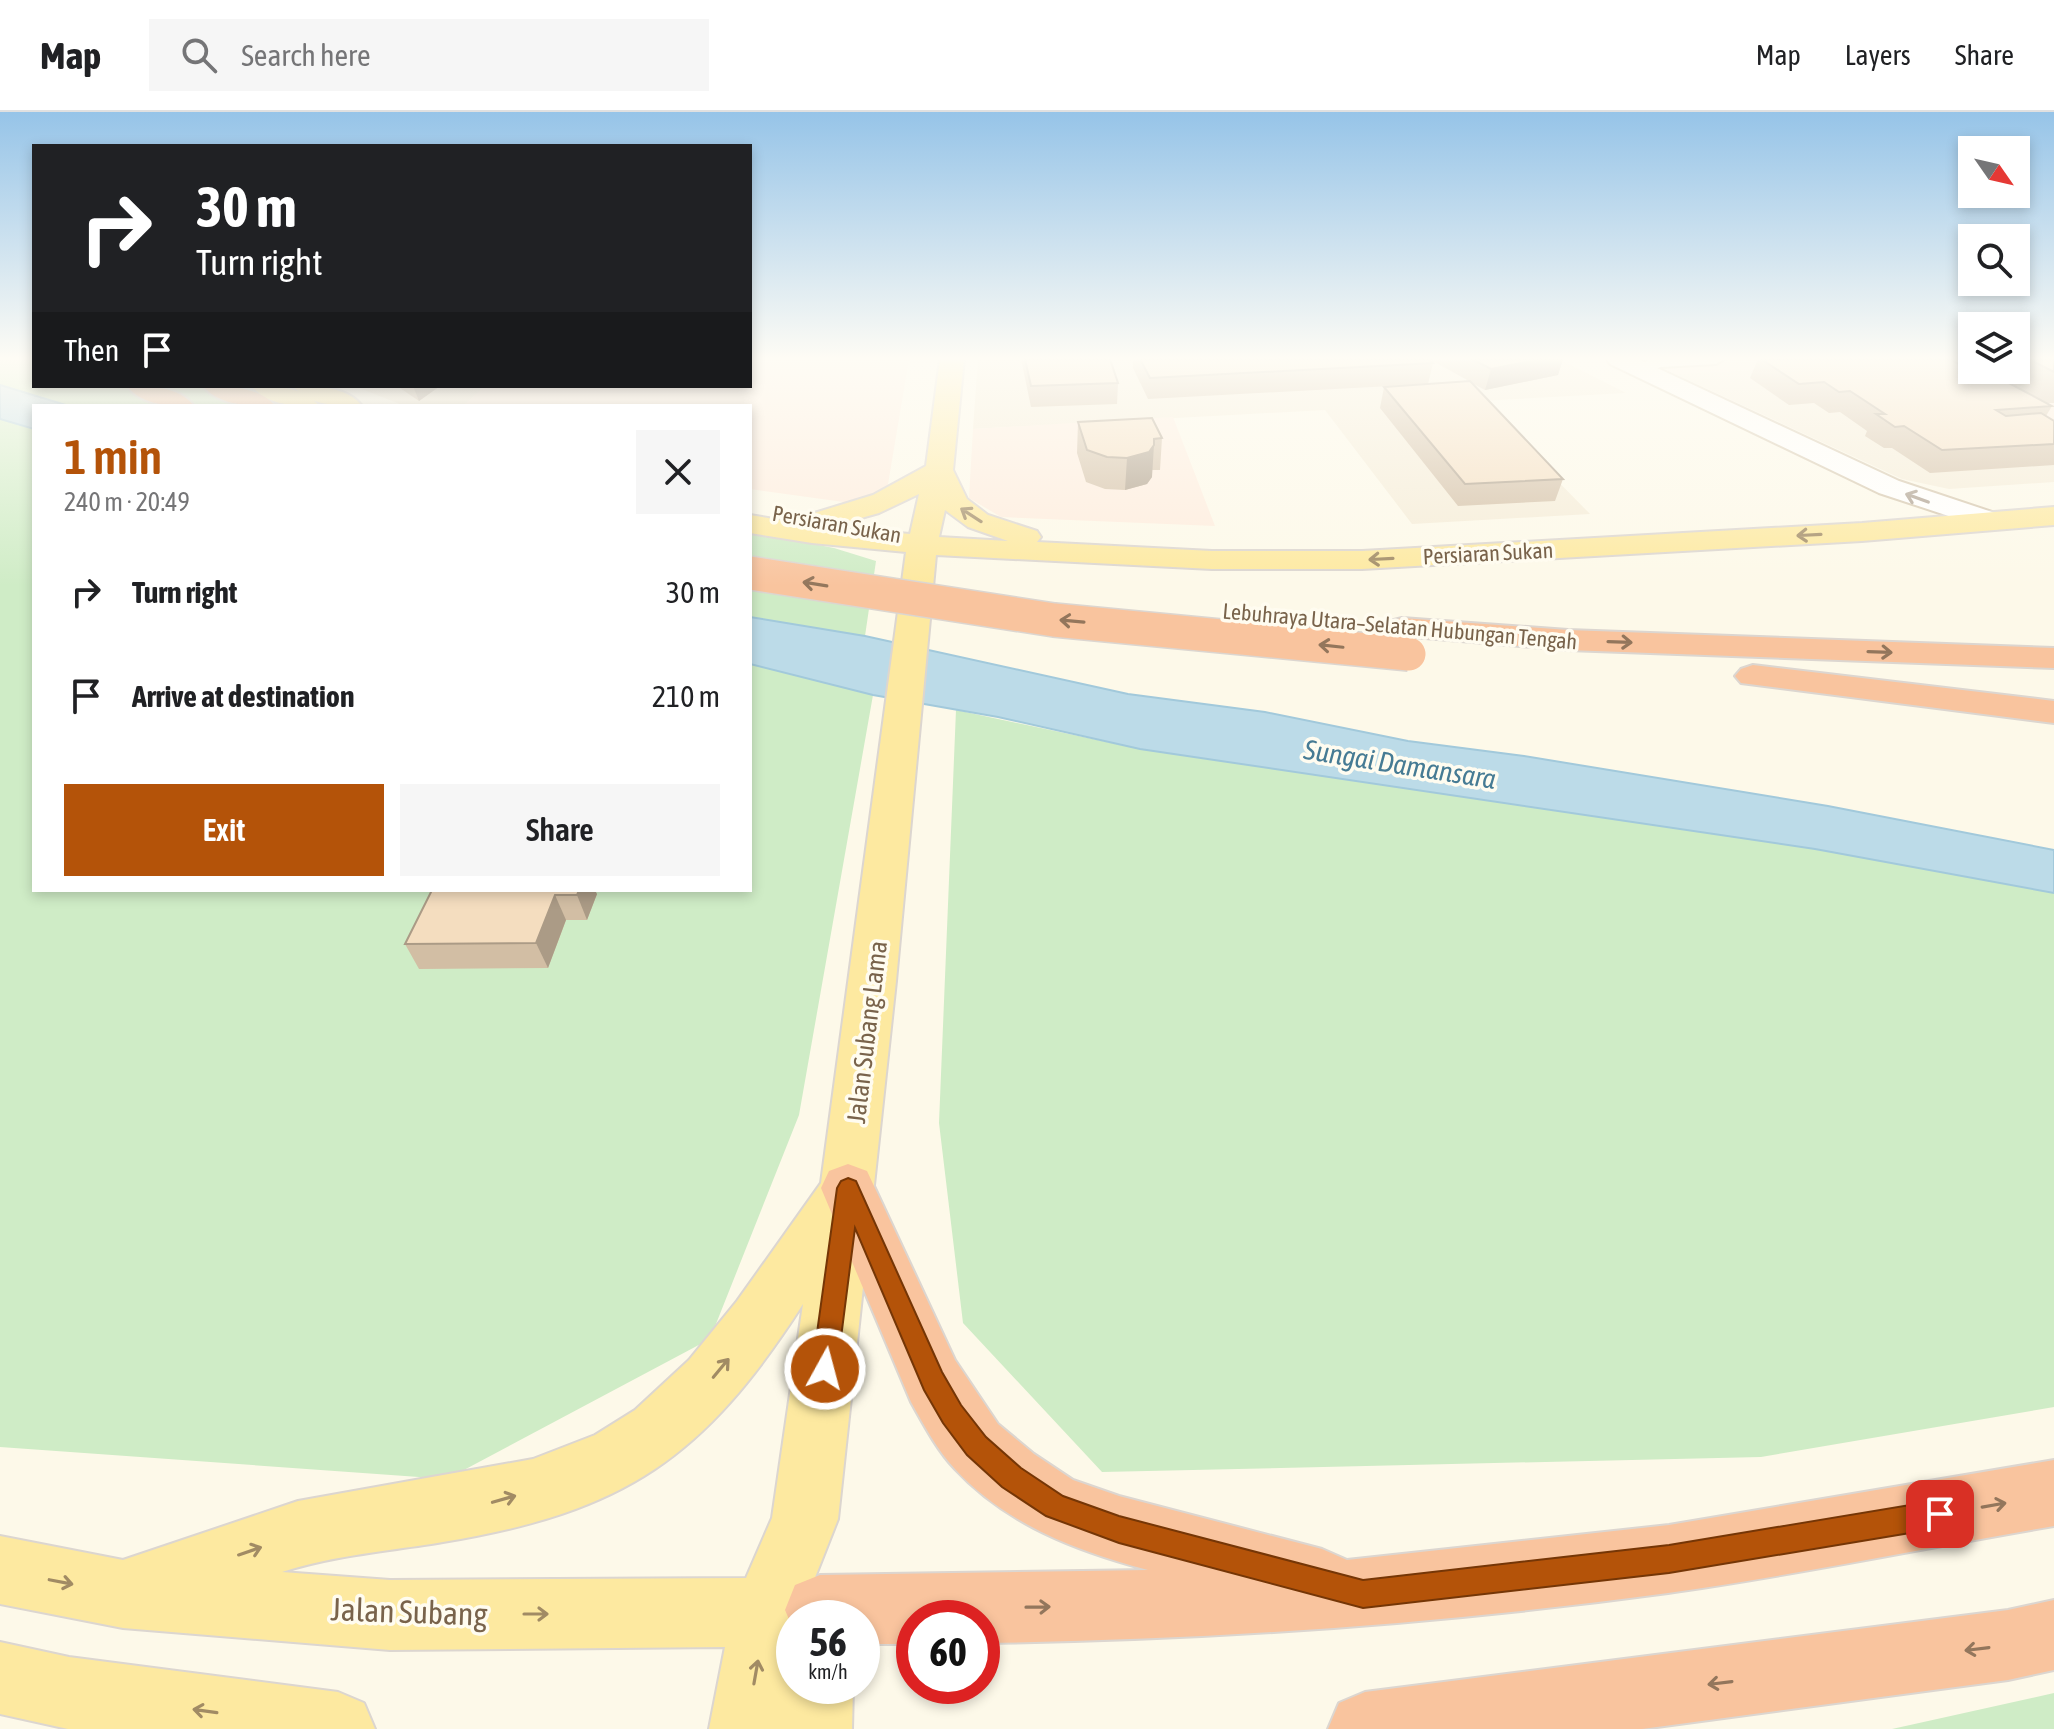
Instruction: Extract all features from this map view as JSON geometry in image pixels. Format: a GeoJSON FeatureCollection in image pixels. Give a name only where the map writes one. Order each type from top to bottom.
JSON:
{"type":"FeatureCollection","features":[{"type":"Feature","properties":{"kind":"highway","name":"Lebuhraya Utara–Selatan Hubungan Tengah"},"geometry":{"type":"LineString","coordinates":[[752,548],[1045,594],[1406,641],[1753,676]]}},
{"type":"Feature","properties":{"kind":"highway","name":"Lebuhraya Utara–Selatan Hubungan Tengah"},"geometry":{"type":"LineString","coordinates":[[752,573],[1054,620],[1406,641],[1568,640],[2054,658]]}},
{"type":"Feature","properties":{"kind":"highway"},"geometry":{"type":"LineString","coordinates":[[1753,676],[2054,686]]}},
{"type":"Feature","properties":{"kind":"highway"},"geometry":{"type":"LineString","coordinates":[[1753,676],[2054,712]]}},
{"type":"Feature","properties":{"kind":"highway"},"geometry":{"type":"LineString","coordinates":[[848,1188],[933,1381],[976,1446],[1011,1477],[1055,1506],[1119,1529],[1363,1594]]}},
{"type":"Feature","properties":{"kind":"highway"},"geometry":{"type":"LineString","coordinates":[[880,1612],[1097,1607],[1363,1594],[1669,1559],[2054,1493]]}},
{"type":"Feature","properties":{"kind":"highway"},"geometry":{"type":"LineString","coordinates":[[1365,1729],[2008,1645],[2054,1635]]}},
{"type":"Feature","properties":{"kind":"main road","name":"Jalan Subang Lama"},"geometry":{"type":"LineString","coordinates":[[802,1600],[805,1519],[848,1188],[921,545],[939,470],[943,434]]}},
{"type":"Feature","properties":{"kind":"main road"},"geometry":{"type":"LineString","coordinates":[[829,528],[891,500],[939,470],[955,504],[978,521],[1015,535],[1099,554]]}},
{"type":"Feature","properties":{"kind":"main road","name":"Persiaran Sukan"},"geometry":{"type":"LineString","coordinates":[[752,509],[829,528],[921,545],[1212,560],[1362,560],[1862,532],[2054,516]]}},
{"type":"Feature","properties":{"kind":"main road","name":"Persiaran Sukan"},"geometry":{"type":"LineString","coordinates":[[752,524],[829,528]]}},
{"type":"Feature","properties":{"kind":"main road"},"geometry":{"type":"LineString","coordinates":[[829,528],[898,562],[917,586],[976,559],[1043,552]]}},
{"type":"Feature","properties":{"kind":"main road"},"geometry":{"type":"LineString","coordinates":[[123,1594],[305,1532],[478,1506],[579,1477],[621,1457],[658,1432],[694,1399],[731,1356],[848,1188]]}},
{"type":"Feature","properties":{"kind":"main road","name":"Jalan Subang"},"geometry":{"type":"LineString","coordinates":[[0,1570],[123,1594],[390,1615],[776,1614]]}},
{"type":"Feature","properties":{"kind":"main road","name":"Jalan Subang Lama"},"geometry":{"type":"LineString","coordinates":[[746,1729],[776,1667]]}},
{"type":"Feature","properties":{"kind":"main road"},"geometry":{"type":"LineString","coordinates":[[0,1678],[69,1693],[338,1729]]}},
{"type":"Feature","properties":{"kind":"main road"},"geometry":{"type":"LineString","coordinates":[[815,1729],[816,1704]]}},
{"type":"Feature","properties":{"kind":"street"},"geometry":{"type":"LineString","coordinates":[[1745,434],[1859,492],[1873,503],[1876,512],[1874,521],[1862,532]]}},
{"type":"Feature","properties":{"kind":"street"},"geometry":{"type":"LineString","coordinates":[[1779,434],[1889,487],[1991,521]]}},
{"type":"Feature","properties":{"kind":"shaded area"},"geometry":{"type":"Polygon","coordinates":[[[752,434],[896,434],[887,490],[851,503],[752,489],[752,434]]]}},
{"type":"Feature","properties":{"kind":"shaded area"},"geometry":{"type":"Polygon","coordinates":[[[973,434],[1180,434],[1215,526],[1001,517],[969,498],[973,434]]]}},
{"type":"Feature","properties":{"kind":"shaded area"},"geometry":{"type":"Polygon","coordinates":[[[1344,434],[1512,434],[1590,514],[1412,524],[1344,434]]]}},
{"type":"Feature","properties":{"kind":"shaded area"},"geometry":{"type":"Polygon","coordinates":[[[1806,434],[2054,434],[2054,482],[1949,489],[1902,479],[1806,434]]]}},
{"type":"Feature","properties":{"kind":"green space"},"geometry":{"type":"Polygon","coordinates":[[[0,434],[32,434],[32,892],[752,892],[752,665],[873,695],[799,1115],[710,1339],[447,1479],[0,1447],[0,434]]]}},
{"type":"Feature","properties":{"kind":"green space"},"geometry":{"type":"Polygon","coordinates":[[[752,532],[834,548],[876,561],[865,636],[752,617],[752,532]]]}},
{"type":"Feature","properties":{"kind":"green space"},"geometry":{"type":"Polygon","coordinates":[[[956,710],[1140,749],[1815,849],[2054,893],[2054,1407],[1761,1457],[1102,1472],[963,1323],[939,1123],[956,710]]]}},
{"type":"Feature","properties":{"kind":"green space"},"geometry":{"type":"Polygon","coordinates":[[[2054,1693],[2054,1729],[1892,1729],[2054,1693]]]}},
{"type":"Feature","properties":{"kind":"water","name":"Sungai Damansara"},"geometry":{"type":"Polygon","coordinates":[[[752,617],[865,636],[1128,694],[1265,712],[1408,741],[1524,756],[1828,806],[2054,850],[2054,893],[1815,849],[1140,749],[998,717],[873,695],[752,665],[752,617]]]}},
{"type":"Feature","properties":{"kind":"building"},"geometry":{"type":"Polygon","coordinates":[[[1082,434],[1160,434],[1162,438],[1154,439],[1149,452],[1127,458],[1107,457],[1087,450],[1082,434]]]}},
{"type":"Feature","properties":{"kind":"building"},"geometry":{"type":"Polygon","coordinates":[[[1424,434],[1521,434],[1563,479],[1465,484],[1424,434]]]}},
{"type":"Feature","properties":{"kind":"building"},"geometry":{"type":"Polygon","coordinates":[[[1917,434],[2054,434],[2054,444],[1942,450],[1917,434]]]}},
{"type":"Feature","properties":{"kind":"building"},"geometry":{"type":"Polygon","coordinates":[[[431,892],[578,892],[577,895],[555,895],[536,943],[405,944],[431,892]]]}},
{"type":"Feature","properties":{"kind":"route"},"geometry":{"type":"LineString","coordinates":[[825,1369],[848,1188],[933,1381],[976,1446],[1011,1477],[1055,1506],[1119,1529],[1363,1594],[1669,1559],[1940,1514]]}}]}
